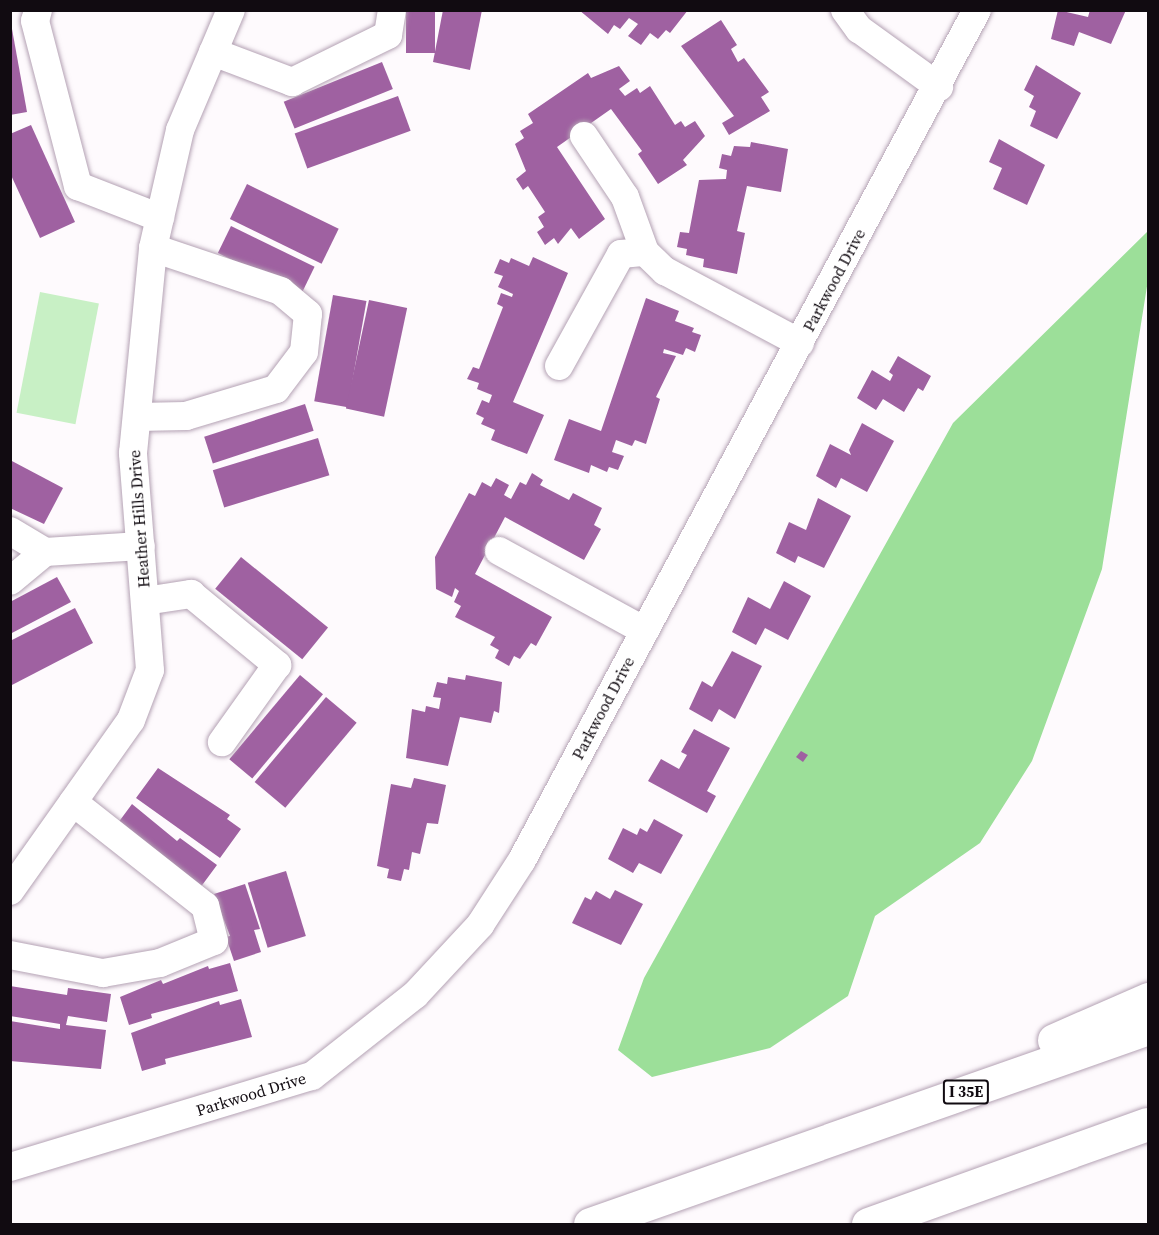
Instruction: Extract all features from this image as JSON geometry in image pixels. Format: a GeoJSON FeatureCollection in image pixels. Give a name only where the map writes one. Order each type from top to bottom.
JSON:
{"type":"FeatureCollection","features":[{"type":"Feature","properties":{"kind":"highway"},"geometry":{"type":"LineString","coordinates":[[784,1156],[1149,999]]}},
{"type":"Feature","properties":{"kind":"highway","name":"I 35E"},"geometry":{"type":"LineString","coordinates":[[590,1224],[1149,1028]]}},
{"type":"Feature","properties":{"kind":"highway"},"geometry":{"type":"LineString","coordinates":[[868,1224],[1149,1124]]}},
{"type":"Feature","properties":{"kind":"highway"},"geometry":{"type":"LineString","coordinates":[[971,1189],[1149,1143]]}},
{"type":"Feature","properties":{"kind":"street"},"geometry":{"type":"LineString","coordinates":[[38,10],[35,21],[78,186],[160,218]]}},
{"type":"Feature","properties":{"kind":"street","name":"Heather Hills Drive"},"geometry":{"type":"LineString","coordinates":[[10,891],[131,720],[150,670],[133,453],[153,248],[180,130],[231,10]]}},
{"type":"Feature","properties":{"kind":"street"},"geometry":{"type":"LineString","coordinates":[[213,52],[292,82],[388,35],[392,10]]}},
{"type":"Feature","properties":{"kind":"street"},"geometry":{"type":"LineString","coordinates":[[845,10],[859,29],[939,87]]}},
{"type":"Feature","properties":{"kind":"street","name":"Parkwood Drive"},"geometry":{"type":"LineString","coordinates":[[10,1167],[312,1076],[415,995],[480,925],[522,860],[939,87],[977,10]]}},
{"type":"Feature","properties":{"kind":"street"},"geometry":{"type":"LineString","coordinates":[[584,136],[625,197],[645,252],[665,271],[800,343]]}},
{"type":"Feature","properties":{"kind":"street"},"geometry":{"type":"LineString","coordinates":[[137,417],[186,416],[276,389],[304,352],[308,314],[281,291],[153,248]]}},
{"type":"Feature","properties":{"kind":"street"},"geometry":{"type":"LineString","coordinates":[[559,366],[621,254],[645,252]]}},
{"type":"Feature","properties":{"kind":"street"},"geometry":{"type":"LineString","coordinates":[[10,531],[45,552],[141,546]]}},
{"type":"Feature","properties":{"kind":"street"},"geometry":{"type":"LineString","coordinates":[[499,550],[645,631]]}},
{"type":"Feature","properties":{"kind":"street"},"geometry":{"type":"LineString","coordinates":[[10,581],[45,552]]}},
{"type":"Feature","properties":{"kind":"street"},"geometry":{"type":"LineString","coordinates":[[145,601],[191,594],[277,665],[222,742]]}},
{"type":"Feature","properties":{"kind":"street"},"geometry":{"type":"LineString","coordinates":[[10,955],[103,973],[160,963],[214,941],[205,906],[73,802]]}},
{"type":"Feature","properties":{"kind":"green space"},"geometry":{"type":"Polygon","coordinates":[[[1148,231],[1148,280],[1102,569],[1032,761],[980,843],[875,916],[848,996],[770,1048],[652,1077],[618,1050],[644,978],[953,423],[1148,231]]]}},
{"type":"Feature","properties":{"kind":"green space"},"geometry":{"type":"Polygon","coordinates":[[[40,292],[99,303],[75,424],[17,413],[40,292]]]}},
{"type":"Feature","properties":{"kind":"building"},"geometry":{"type":"Polygon","coordinates":[[[406,10],[435,10],[435,53],[406,53],[406,10]]]}},
{"type":"Feature","properties":{"kind":"building"},"geometry":{"type":"Polygon","coordinates":[[[443,10],[482,10],[470,70],[433,62],[443,10]]]}},
{"type":"Feature","properties":{"kind":"building"},"geometry":{"type":"Polygon","coordinates":[[[579,10],[688,10],[670,33],[666,30],[658,39],[650,33],[641,45],[628,36],[638,24],[629,18],[620,29],[614,25],[608,34],[579,10]]]}},
{"type":"Feature","properties":{"kind":"building"},"geometry":{"type":"Polygon","coordinates":[[[1058,10],[1088,17],[1090,10],[1126,10],[1111,44],[1079,32],[1074,46],[1051,39],[1058,10]]]}},
{"type":"Feature","properties":{"kind":"building"},"geometry":{"type":"Polygon","coordinates":[[[721,20],[737,45],[731,49],[738,62],[744,58],[769,92],[761,97],[770,111],[729,135],[722,123],[734,116],[681,46],[721,20]]]}},
{"type":"Feature","properties":{"kind":"building"},"geometry":{"type":"Polygon","coordinates":[[[12,29],[27,112],[10,115],[10,30],[12,29]]]}},
{"type":"Feature","properties":{"kind":"building"},"geometry":{"type":"Polygon","coordinates":[[[382,62],[393,89],[295,129],[284,102],[382,62]]]}},
{"type":"Feature","properties":{"kind":"building"},"geometry":{"type":"Polygon","coordinates":[[[1036,65],[1081,93],[1057,139],[1030,126],[1036,111],[1029,107],[1034,96],[1024,90],[1036,65]]]}},
{"type":"Feature","properties":{"kind":"building"},"geometry":{"type":"Polygon","coordinates":[[[619,66],[630,81],[619,89],[625,96],[637,88],[640,93],[650,86],[675,125],[681,121],[685,127],[695,121],[705,136],[683,160],[687,165],[658,184],[638,154],[642,151],[611,109],[557,147],[605,219],[579,239],[571,228],[558,244],[554,238],[545,245],[537,232],[544,227],[538,217],[545,212],[528,186],[523,190],[516,179],[526,171],[515,144],[524,138],[520,131],[533,123],[528,114],[588,73],[591,78],[619,66]]]}},
{"type":"Feature","properties":{"kind":"building"},"geometry":{"type":"Polygon","coordinates":[[[398,96],[411,131],[307,168],[295,134],[398,96]]]}},
{"type":"Feature","properties":{"kind":"building"},"geometry":{"type":"Polygon","coordinates":[[[31,125],[75,222],[40,238],[10,173],[10,134],[31,125]]]}},
{"type":"Feature","properties":{"kind":"building"},"geometry":{"type":"Polygon","coordinates":[[[999,139],[1045,165],[1027,205],[993,189],[1002,168],[989,162],[999,139]]]}},
{"type":"Feature","properties":{"kind":"building"},"geometry":{"type":"Polygon","coordinates":[[[751,142],[788,149],[781,192],[747,186],[737,231],[745,233],[737,274],[703,267],[704,259],[686,255],[687,249],[677,247],[680,232],[689,233],[699,180],[726,179],[727,170],[719,168],[722,154],[731,156],[734,146],[750,147],[751,142]]]}},
{"type":"Feature","properties":{"kind":"building"},"geometry":{"type":"Polygon","coordinates":[[[247,184],[339,229],[322,264],[230,219],[247,184]]]}},
{"type":"Feature","properties":{"kind":"building"},"geometry":{"type":"Polygon","coordinates":[[[231,226],[315,267],[301,294],[218,253],[231,226]]]}},
{"type":"Feature","properties":{"kind":"building"},"geometry":{"type":"Polygon","coordinates":[[[533,257],[568,273],[513,402],[544,415],[527,454],[491,440],[495,430],[481,424],[484,418],[476,414],[482,400],[489,403],[492,395],[477,389],[479,383],[467,379],[473,367],[479,369],[503,307],[497,304],[501,293],[512,297],[513,294],[498,287],[503,276],[494,273],[500,259],[509,263],[511,258],[529,266],[533,257]]]}},
{"type":"Feature","properties":{"kind":"building"},"geometry":{"type":"Polygon","coordinates":[[[333,295],[366,301],[348,407],[314,401],[333,295]]]}},
{"type":"Feature","properties":{"kind":"building"},"geometry":{"type":"Polygon","coordinates":[[[646,298],[679,311],[675,321],[694,328],[692,332],[701,335],[695,352],[686,348],[683,355],[664,349],[663,353],[676,356],[656,397],[660,399],[646,444],[635,440],[632,446],[616,440],[612,452],[624,456],[618,470],[609,467],[607,472],[591,465],[589,473],[554,460],[569,419],[601,431],[646,298]]]}},
{"type":"Feature","properties":{"kind":"building"},"geometry":{"type":"Polygon","coordinates":[[[369,300],[407,308],[384,417],[346,409],[369,300]]]}},
{"type":"Feature","properties":{"kind":"building"},"geometry":{"type":"Polygon","coordinates":[[[898,356],[931,376],[923,391],[918,388],[904,412],[883,399],[876,410],[857,398],[872,370],[890,381],[893,375],[889,372],[898,356]]]}},
{"type":"Feature","properties":{"kind":"building"},"geometry":{"type":"Polygon","coordinates":[[[305,404],[314,431],[213,463],[204,437],[305,404]]]}},
{"type":"Feature","properties":{"kind":"building"},"geometry":{"type":"Polygon","coordinates":[[[862,423],[894,441],[867,492],[841,478],[836,488],[816,476],[830,444],[851,455],[849,450],[862,423]]]}},
{"type":"Feature","properties":{"kind":"building"},"geometry":{"type":"Polygon","coordinates":[[[318,438],[329,475],[224,507],[213,470],[318,438]]]}},
{"type":"Feature","properties":{"kind":"building"},"geometry":{"type":"Polygon","coordinates":[[[10,460],[63,488],[44,524],[10,508],[10,460]]]}},
{"type":"Feature","properties":{"kind":"building"},"geometry":{"type":"Polygon","coordinates":[[[532,473],[543,480],[540,485],[569,500],[573,493],[602,508],[594,525],[601,529],[584,560],[505,517],[475,574],[552,617],[536,646],[531,643],[520,659],[514,656],[509,666],[495,658],[499,650],[490,645],[495,637],[455,617],[461,606],[454,602],[459,591],[455,588],[452,597],[436,589],[435,557],[469,493],[475,496],[482,482],[491,487],[496,478],[509,485],[504,495],[511,499],[520,482],[526,485],[532,473]]]}},
{"type":"Feature","properties":{"kind":"building"},"geometry":{"type":"Polygon","coordinates":[[[818,498],[851,516],[824,568],[798,556],[795,563],[776,553],[789,522],[806,530],[818,498]]]}},
{"type":"Feature","properties":{"kind":"building"},"geometry":{"type":"Polygon","coordinates":[[[241,557],[328,627],[302,659],[215,589],[241,557]]]}},
{"type":"Feature","properties":{"kind":"building"},"geometry":{"type":"Polygon","coordinates":[[[57,577],[71,602],[10,634],[10,602],[57,577]]]}},
{"type":"Feature","properties":{"kind":"building"},"geometry":{"type":"Polygon","coordinates":[[[784,581],[811,596],[788,640],[765,628],[756,645],[732,632],[748,597],[770,609],[784,581]]]}},
{"type":"Feature","properties":{"kind":"building"},"geometry":{"type":"Polygon","coordinates":[[[75,608],[93,643],[10,686],[10,641],[75,608]]]}},
{"type":"Feature","properties":{"kind":"building"},"geometry":{"type":"Polygon","coordinates":[[[732,651],[762,666],[735,719],[719,709],[712,722],[689,709],[702,681],[712,687],[732,651]]]}},
{"type":"Feature","properties":{"kind":"building"},"geometry":{"type":"Polygon","coordinates":[[[300,675],[323,694],[252,779],[229,759],[300,675]]]}},
{"type":"Feature","properties":{"kind":"building"},"geometry":{"type":"Polygon","coordinates":[[[466,675],[502,682],[499,713],[494,711],[491,723],[460,717],[448,766],[406,758],[412,709],[425,712],[426,706],[439,709],[441,698],[433,697],[437,682],[447,684],[448,677],[465,680],[466,675]]]}},
{"type":"Feature","properties":{"kind":"building"},"geometry":{"type":"Polygon","coordinates":[[[326,697],[357,723],[285,808],[255,782],[326,697]]]}},
{"type":"Feature","properties":{"kind":"building"},"geometry":{"type":"Polygon","coordinates":[[[694,729],[730,748],[707,791],[716,796],[707,813],[648,781],[661,759],[679,769],[687,755],[681,752],[694,729]]]}},
{"type":"Feature","properties":{"kind":"building"},"geometry":{"type":"Polygon","coordinates":[[[801,751],[808,755],[803,762],[796,757],[801,751]]]}},
{"type":"Feature","properties":{"kind":"building"},"geometry":{"type":"Polygon","coordinates":[[[158,768],[230,815],[227,819],[241,829],[220,858],[136,798],[158,768]]]}},
{"type":"Feature","properties":{"kind":"building"},"geometry":{"type":"Polygon","coordinates":[[[414,778],[446,785],[438,824],[427,823],[420,854],[412,852],[409,870],[404,869],[401,881],[387,878],[389,869],[377,866],[391,784],[411,788],[414,778]]]}},
{"type":"Feature","properties":{"kind":"building"},"geometry":{"type":"Polygon","coordinates":[[[132,804],[177,841],[180,838],[217,865],[200,888],[115,827],[132,804]]]}},
{"type":"Feature","properties":{"kind":"building"},"geometry":{"type":"Polygon","coordinates":[[[654,819],[683,835],[661,874],[639,863],[633,873],[608,859],[623,828],[637,835],[640,828],[647,832],[654,819]]]}},
{"type":"Feature","properties":{"kind":"building"},"geometry":{"type":"Polygon","coordinates":[[[286,871],[306,936],[268,948],[248,883],[286,871]]]}},
{"type":"Feature","properties":{"kind":"building"},"geometry":{"type":"Polygon","coordinates":[[[245,884],[260,929],[254,930],[261,952],[234,961],[226,937],[230,936],[214,894],[245,884]]]}},
{"type":"Feature","properties":{"kind":"building"},"geometry":{"type":"Polygon","coordinates":[[[615,890],[643,904],[621,945],[572,923],[585,897],[591,900],[596,891],[610,899],[615,890]]]}},
{"type":"Feature","properties":{"kind":"building"},"geometry":{"type":"Polygon","coordinates":[[[230,963],[238,991],[151,1014],[152,1018],[129,1025],[120,997],[161,980],[163,984],[208,966],[209,969],[230,963]]]}},
{"type":"Feature","properties":{"kind":"building"},"geometry":{"type":"Polygon","coordinates":[[[10,986],[67,995],[68,988],[111,994],[107,1022],[68,1016],[66,1025],[106,1030],[101,1069],[10,1061],[10,1021],[60,1029],[60,1024],[10,1016],[10,986]]]}},
{"type":"Feature","properties":{"kind":"building"},"geometry":{"type":"Polygon","coordinates":[[[241,999],[252,1037],[165,1059],[166,1064],[142,1071],[131,1033],[219,1001],[220,1005],[241,999]]]}}]}
